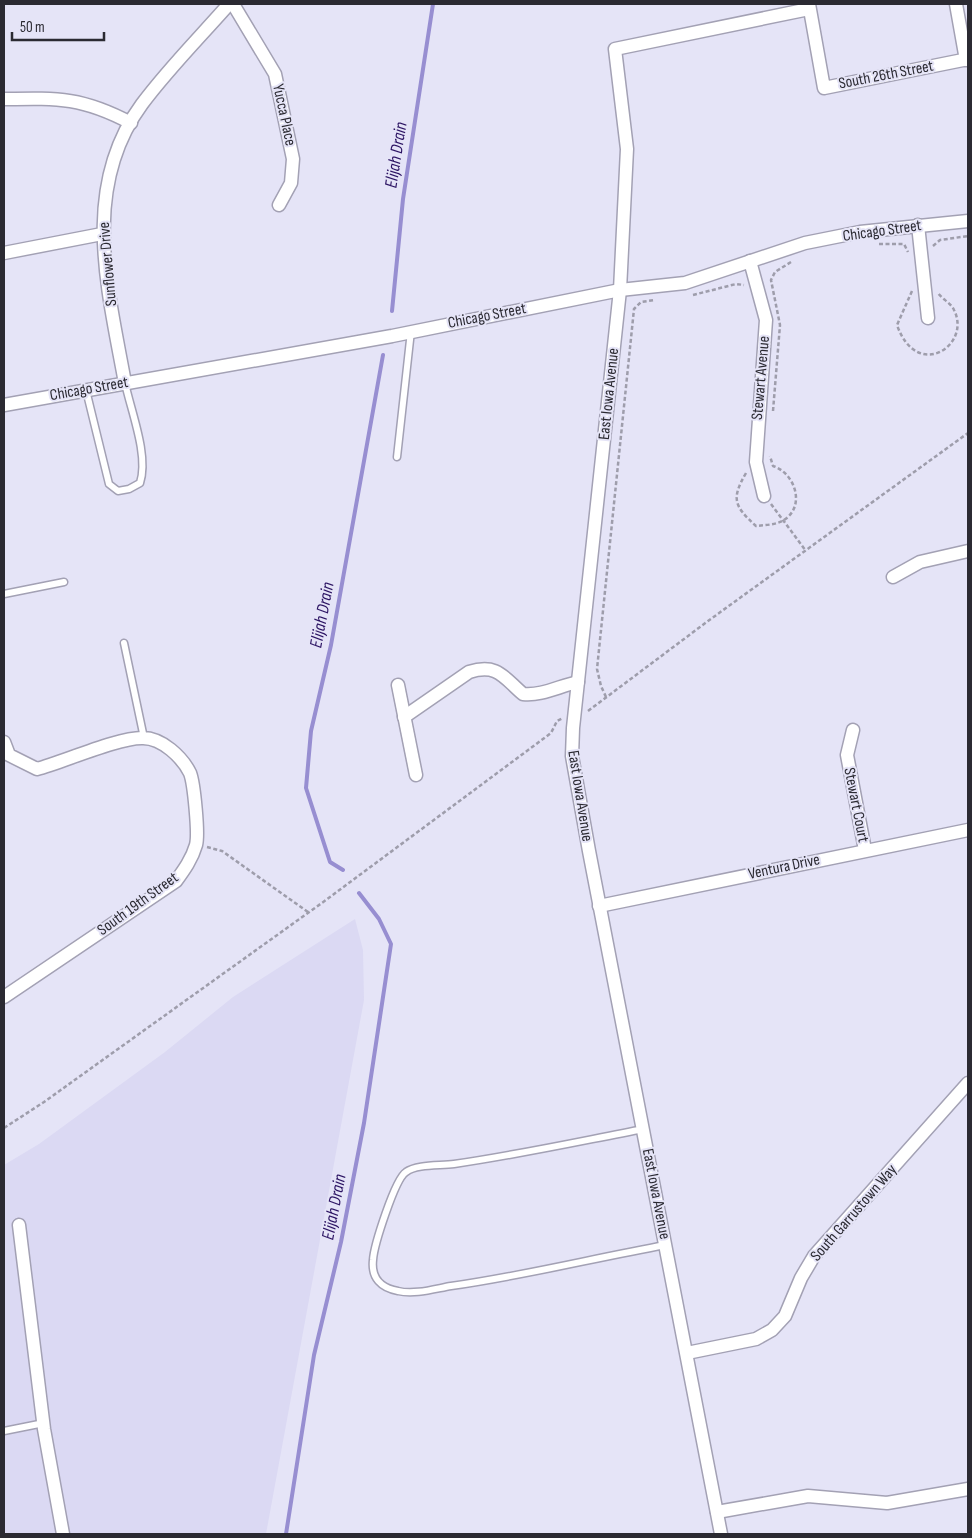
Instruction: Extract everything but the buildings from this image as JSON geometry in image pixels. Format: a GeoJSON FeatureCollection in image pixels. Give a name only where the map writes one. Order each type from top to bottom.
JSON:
{"type":"FeatureCollection","features":[{"type":"Feature","properties":{"kind":"street","name":"Sunflower Drive"},"geometry":{"type":"LineString","coordinates":[[125,383],[110,303],[102,234],[107,186],[117,147],[141,105],[231,4]]}},
{"type":"Feature","properties":{"kind":"street","name":"Yucca Place"},"geometry":{"type":"LineString","coordinates":[[231,4],[275,74],[293,159],[291,183],[279,204]]}},
{"type":"Feature","properties":{"kind":"street"},"geometry":{"type":"LineString","coordinates":[[956,4],[967,60]]}},
{"type":"Feature","properties":{"kind":"street","name":"South 26th Street"},"geometry":{"type":"LineString","coordinates":[[616,49],[809,6],[824,88],[967,60]]}},
{"type":"Feature","properties":{"kind":"street","name":"East Iowa Avenue"},"geometry":{"type":"LineString","coordinates":[[616,49],[627,149],[620,290],[578,682],[572,756],[721,1534]]}},
{"type":"Feature","properties":{"kind":"street"},"geometry":{"type":"LineString","coordinates":[[4,100],[74,100],[104,109],[131,123]]}},
{"type":"Feature","properties":{"kind":"street","name":"Chicago Street"},"geometry":{"type":"LineString","coordinates":[[4,405],[411,332],[620,290],[685,283],[804,243],[860,232],[968,221]]}},
{"type":"Feature","properties":{"kind":"street"},"geometry":{"type":"LineString","coordinates":[[918,225],[928,318]]}},
{"type":"Feature","properties":{"kind":"street"},"geometry":{"type":"LineString","coordinates":[[4,253],[102,234]]}},
{"type":"Feature","properties":{"kind":"street","name":"Stewart Avenue"},"geometry":{"type":"LineString","coordinates":[[750,261],[766,320],[756,462],[764,496]]}},
{"type":"Feature","properties":{"kind":"street"},"geometry":{"type":"LineString","coordinates":[[893,577],[920,562],[968,551]]}},
{"type":"Feature","properties":{"kind":"street"},"geometry":{"type":"LineString","coordinates":[[404,717],[470,672],[479,669],[492,669],[503,674],[523,694],[536,696],[557,687],[578,682]]}},
{"type":"Feature","properties":{"kind":"street"},"geometry":{"type":"LineString","coordinates":[[398,684],[416,775]]}},
{"type":"Feature","properties":{"kind":"street","name":"Stewart Court"},"geometry":{"type":"LineString","coordinates":[[854,730],[847,755],[865,850]]}},
{"type":"Feature","properties":{"kind":"street"},"geometry":{"type":"LineString","coordinates":[[4,742],[9,755],[37,769],[118,743],[144,738]]}},
{"type":"Feature","properties":{"kind":"street","name":"South 19th Street"},"geometry":{"type":"LineString","coordinates":[[4,997],[176,881],[188,864],[196,845],[198,832],[190,774],[170,748],[144,738]]}},
{"type":"Feature","properties":{"kind":"street","name":"Ventura Drive"},"geometry":{"type":"LineString","coordinates":[[600,906],[968,830]]}},
{"type":"Feature","properties":{"kind":"street","name":"South Garrustown Way"},"geometry":{"type":"LineString","coordinates":[[687,1353],[756,1339],[772,1330],[785,1316],[801,1278],[814,1256],[968,1083]]}},
{"type":"Feature","properties":{"kind":"street"},"geometry":{"type":"LineString","coordinates":[[19,1225],[44,1423],[63,1534]]}},
{"type":"Feature","properties":{"kind":"street"},"geometry":{"type":"LineString","coordinates":[[717,1512],[808,1496],[887,1503],[968,1489]]}},
{"type":"Feature","properties":{"kind":"lane"},"geometry":{"type":"LineString","coordinates":[[397,457],[411,332]]}},
{"type":"Feature","properties":{"kind":"lane"},"geometry":{"type":"LineString","coordinates":[[86,390],[110,484],[118,491],[129,489],[140,483],[143,473],[142,456],[125,383]]}},
{"type":"Feature","properties":{"kind":"lane"},"geometry":{"type":"LineString","coordinates":[[4,594],[64,582]]}},
{"type":"Feature","properties":{"kind":"lane"},"geometry":{"type":"LineString","coordinates":[[124,643],[144,738]]}},
{"type":"Feature","properties":{"kind":"lane"},"geometry":{"type":"LineString","coordinates":[[644,1129],[454,1164],[410,1170],[400,1178],[389,1206],[373,1259],[374,1272],[376,1279],[384,1286],[398,1291],[412,1292],[475,1283],[666,1245]]}},
{"type":"Feature","properties":{"kind":"lane"},"geometry":{"type":"LineString","coordinates":[[4,1431],[44,1423]]}},
{"type":"Feature","properties":{"kind":"path"},"geometry":{"type":"LineString","coordinates":[[587,712],[708,620],[968,433]]}},
{"type":"Feature","properties":{"kind":"path"},"geometry":{"type":"LineString","coordinates":[[764,496],[806,550]]}},
{"type":"Feature","properties":{"kind":"path"},"geometry":{"type":"LineString","coordinates":[[4,1128],[44,1102],[308,912],[551,734],[557,721],[560,718],[565,718]]}},
{"type":"Feature","properties":{"kind":"path"},"geometry":{"type":"LineString","coordinates":[[196,845],[222,851],[308,912]]}},
{"type":"Feature","properties":{"kind":"shaded area"},"geometry":{"type":"Polygon","coordinates":[[[355,919],[363,950],[364,1000],[266,1534],[4,1534],[4,1165],[39,1144],[165,1052],[233,997],[355,919]]]}},
{"type":"Feature","properties":{"kind":"waterway","name":"Elijah Drain"},"geometry":{"type":"LineString","coordinates":[[392,311],[403,199],[433,4]]}},
{"type":"Feature","properties":{"kind":"waterway","name":"Elijah Drain"},"geometry":{"type":"LineString","coordinates":[[343,870],[330,862],[306,788],[311,731],[331,645],[383,355]]}},
{"type":"Feature","properties":{"kind":"waterway","name":"Elijah Drain"},"geometry":{"type":"LineString","coordinates":[[286,1534],[314,1355],[341,1242],[364,1123],[391,944],[379,919],[359,893]]}}]}
